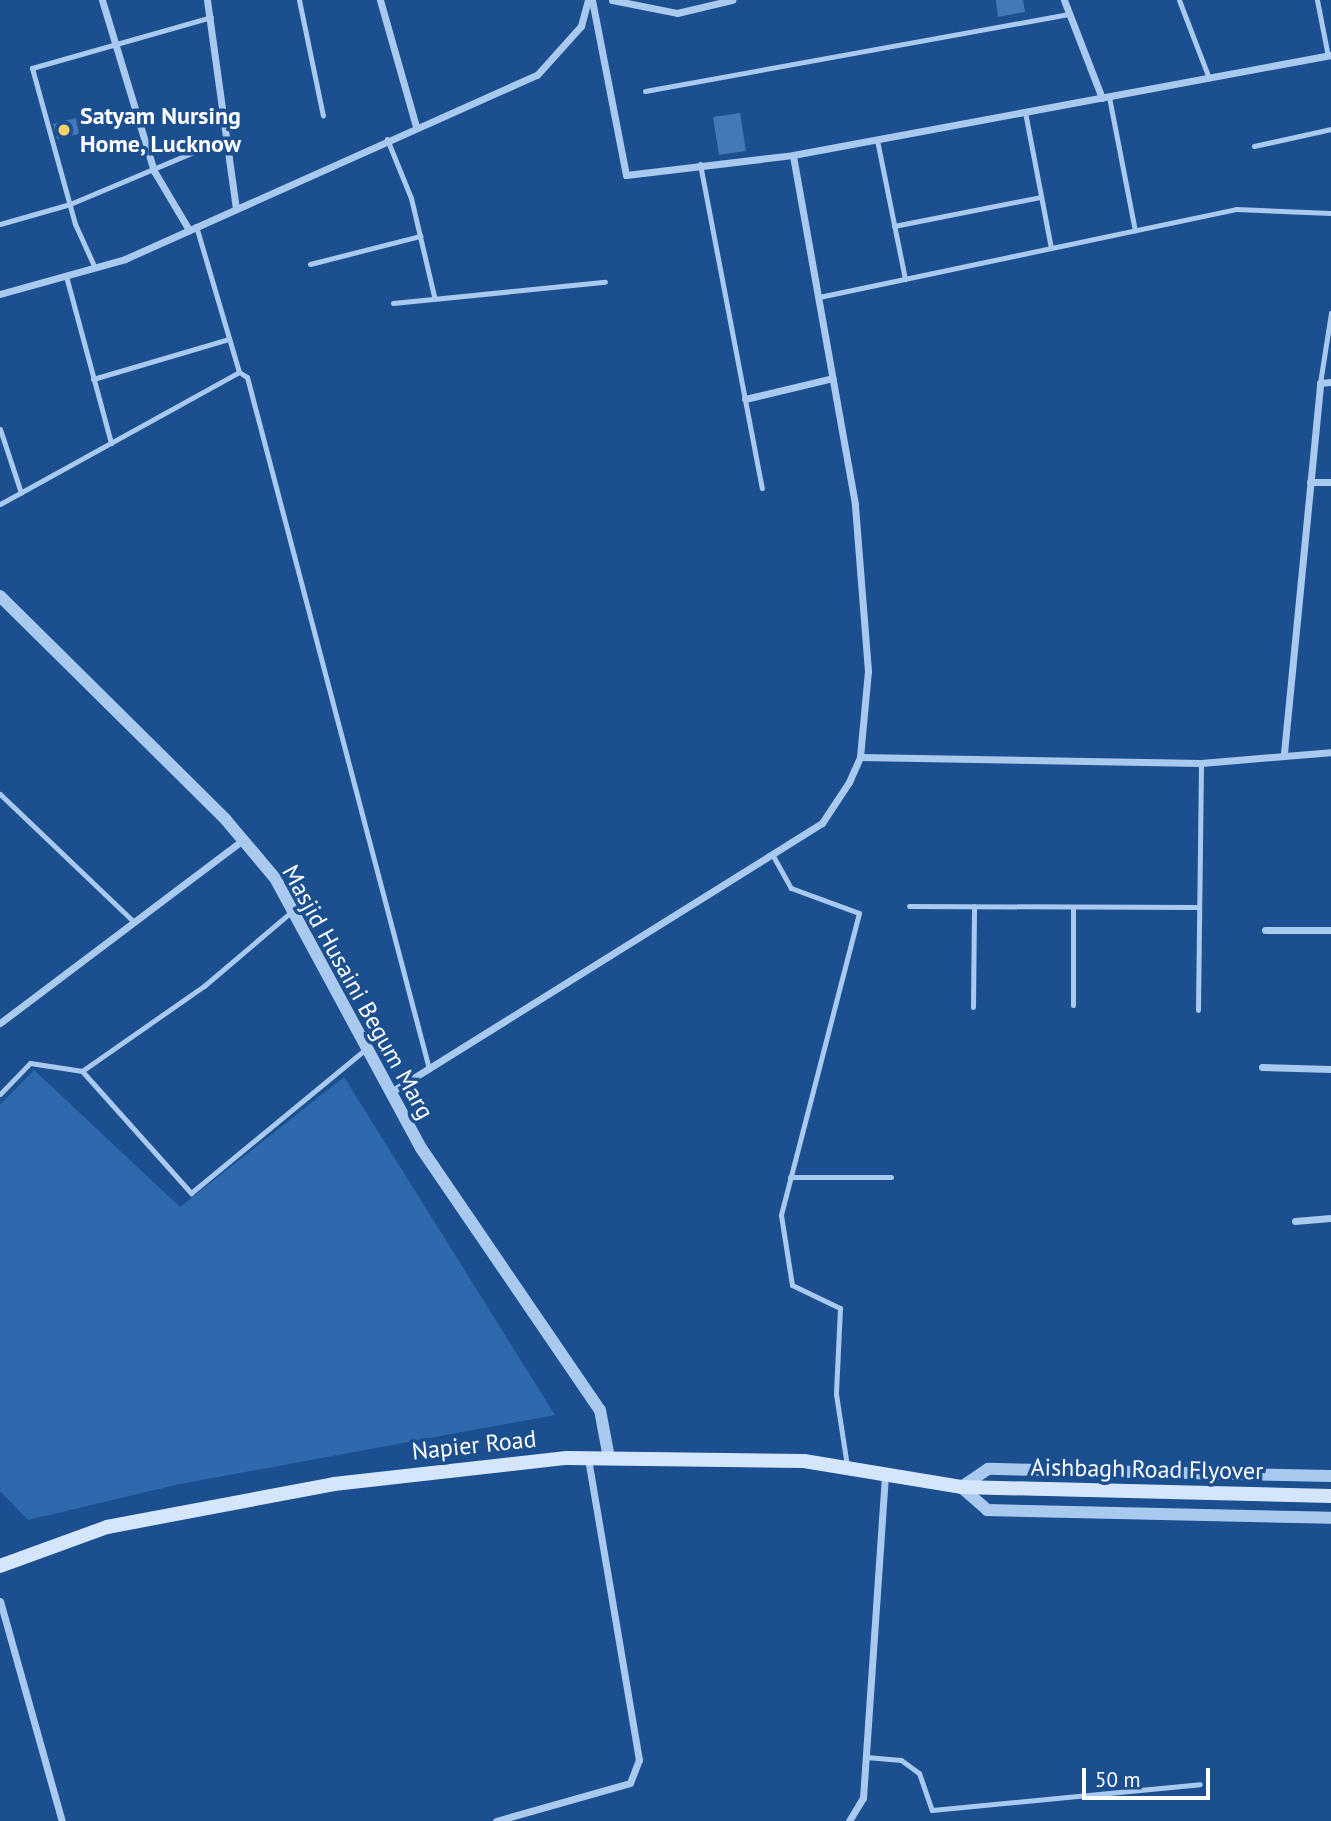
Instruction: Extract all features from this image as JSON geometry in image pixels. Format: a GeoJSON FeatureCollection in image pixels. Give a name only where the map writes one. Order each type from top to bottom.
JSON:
{"type":"FeatureCollection","features":[{"type":"Feature","properties":{"kind":"main road","name":"Napier Road"},"geometry":{"type":"LineString","coordinates":[[0,1566],[107,1527],[334,1484],[588,1458],[804,1461],[961,1487]]}},
{"type":"Feature","properties":{"kind":"main road","name":"Aishbagh Road Flyover"},"geometry":{"type":"LineString","coordinates":[[961,1487],[1331,1496]]}},
{"type":"Feature","properties":{"kind":"main road"},"geometry":{"type":"LineString","coordinates":[[0,1554],[31,1555]]}},
{"type":"Feature","properties":{"kind":"street"},"geometry":{"type":"LineString","coordinates":[[102,0],[154,171],[192,228]]}},
{"type":"Feature","properties":{"kind":"street"},"geometry":{"type":"LineString","coordinates":[[206,0],[211,17],[236,208]]}},
{"type":"Feature","properties":{"kind":"street"},"geometry":{"type":"LineString","coordinates":[[380,0],[416,126]]}},
{"type":"Feature","properties":{"kind":"street"},"geometry":{"type":"LineString","coordinates":[[0,295],[94,268],[192,228],[416,126],[537,75],[581,26],[590,0]]}},
{"type":"Feature","properties":{"kind":"street"},"geometry":{"type":"LineString","coordinates":[[590,0],[626,175],[700,164],[793,155],[1329,55]]}},
{"type":"Feature","properties":{"kind":"street"},"geometry":{"type":"LineString","coordinates":[[612,0],[677,13],[732,0]]}},
{"type":"Feature","properties":{"kind":"street"},"geometry":{"type":"LineString","coordinates":[[1064,0],[1105,97]]}},
{"type":"Feature","properties":{"kind":"street"},"geometry":{"type":"LineString","coordinates":[[391,1092],[822,823],[860,757],[868,671],[855,504],[793,155]]}},
{"type":"Feature","properties":{"kind":"street"},"geometry":{"type":"LineString","coordinates":[[744,398],[833,378]]}},
{"type":"Feature","properties":{"kind":"street"},"geometry":{"type":"LineString","coordinates":[[1284,753],[1320,383],[1331,383]]}},
{"type":"Feature","properties":{"kind":"street"},"geometry":{"type":"LineString","coordinates":[[1310,482],[1331,482]]}},
{"type":"Feature","properties":{"kind":"street","name":"Masjid Husaini Begum Marg"},"geometry":{"type":"LineString","coordinates":[[0,596],[243,840],[292,911],[421,1148],[600,1410],[609,1458]]}},
{"type":"Feature","properties":{"kind":"street"},"geometry":{"type":"LineString","coordinates":[[860,757],[1201,763],[1284,753],[1331,752]]}},
{"type":"Feature","properties":{"kind":"street"},"geometry":{"type":"LineString","coordinates":[[0,1023],[243,840]]}},
{"type":"Feature","properties":{"kind":"street"},"geometry":{"type":"LineString","coordinates":[[1265,930],[1331,930]]}},
{"type":"Feature","properties":{"kind":"street"},"geometry":{"type":"LineString","coordinates":[[1262,1067],[1331,1069]]}},
{"type":"Feature","properties":{"kind":"street"},"geometry":{"type":"LineString","coordinates":[[1295,1221],[1331,1218]]}},
{"type":"Feature","properties":{"kind":"street"},"geometry":{"type":"LineString","coordinates":[[496,1821],[630,1783],[639,1760],[588,1458]]}},
{"type":"Feature","properties":{"kind":"street"},"geometry":{"type":"LineString","coordinates":[[1331,1476],[988,1469],[961,1487],[987,1510],[1331,1518]]}},
{"type":"Feature","properties":{"kind":"street"},"geometry":{"type":"LineString","coordinates":[[849,1821],[863,1798],[885,1475]]}},
{"type":"Feature","properties":{"kind":"street"},"geometry":{"type":"LineString","coordinates":[[0,1601],[62,1821]]}},
{"type":"Feature","properties":{"kind":"lane"},"geometry":{"type":"LineString","coordinates":[[299,0],[323,116]]}},
{"type":"Feature","properties":{"kind":"lane"},"geometry":{"type":"LineString","coordinates":[[1179,0],[1209,78]]}},
{"type":"Feature","properties":{"kind":"lane"},"geometry":{"type":"LineString","coordinates":[[1317,0],[1329,55]]}},
{"type":"Feature","properties":{"kind":"lane"},"geometry":{"type":"LineString","coordinates":[[645,91],[1070,15]]}},
{"type":"Feature","properties":{"kind":"lane"},"geometry":{"type":"LineString","coordinates":[[94,268],[69,204],[32,68],[115,41],[211,17]]}},
{"type":"Feature","properties":{"kind":"lane"},"geometry":{"type":"LineString","coordinates":[[1105,97],[1135,231]]}},
{"type":"Feature","properties":{"kind":"lane"},"geometry":{"type":"LineString","coordinates":[[1025,112],[1051,247]]}},
{"type":"Feature","properties":{"kind":"lane"},"geometry":{"type":"LineString","coordinates":[[1254,146],[1331,129]]}},
{"type":"Feature","properties":{"kind":"lane"},"geometry":{"type":"LineString","coordinates":[[0,224],[69,204],[154,171],[227,138]]}},
{"type":"Feature","properties":{"kind":"lane"},"geometry":{"type":"LineString","coordinates":[[387,139],[420,236],[434,296]]}},
{"type":"Feature","properties":{"kind":"lane"},"geometry":{"type":"LineString","coordinates":[[877,140],[905,279]]}},
{"type":"Feature","properties":{"kind":"lane"},"geometry":{"type":"LineString","coordinates":[[700,164],[762,488]]}},
{"type":"Feature","properties":{"kind":"lane"},"geometry":{"type":"LineString","coordinates":[[894,226],[1041,197]]}},
{"type":"Feature","properties":{"kind":"lane"},"geometry":{"type":"LineString","coordinates":[[818,297],[1236,209],[1331,213]]}},
{"type":"Feature","properties":{"kind":"lane"},"geometry":{"type":"LineString","coordinates":[[192,228],[239,372],[247,377],[429,1069]]}},
{"type":"Feature","properties":{"kind":"lane"},"geometry":{"type":"LineString","coordinates":[[310,264],[420,236]]}},
{"type":"Feature","properties":{"kind":"lane"},"geometry":{"type":"LineString","coordinates":[[66,276],[111,443]]}},
{"type":"Feature","properties":{"kind":"lane"},"geometry":{"type":"LineString","coordinates":[[393,303],[434,296],[605,282]]}},
{"type":"Feature","properties":{"kind":"lane"},"geometry":{"type":"LineString","coordinates":[[1320,383],[1331,313]]}},
{"type":"Feature","properties":{"kind":"lane"},"geometry":{"type":"LineString","coordinates":[[93,379],[229,339]]}},
{"type":"Feature","properties":{"kind":"lane"},"geometry":{"type":"LineString","coordinates":[[0,504],[239,372]]}},
{"type":"Feature","properties":{"kind":"lane"},"geometry":{"type":"LineString","coordinates":[[0,429],[21,493]]}},
{"type":"Feature","properties":{"kind":"lane"},"geometry":{"type":"LineString","coordinates":[[1198,1010],[1201,763]]}},
{"type":"Feature","properties":{"kind":"lane"},"geometry":{"type":"LineString","coordinates":[[0,794],[134,922]]}},
{"type":"Feature","properties":{"kind":"lane"},"geometry":{"type":"LineString","coordinates":[[772,854],[791,888],[859,913],[781,1215],[792,1285],[840,1308],[836,1394],[848,1469]]}},
{"type":"Feature","properties":{"kind":"lane"},"geometry":{"type":"LineString","coordinates":[[909,906],[1199,907]]}},
{"type":"Feature","properties":{"kind":"lane"},"geometry":{"type":"LineString","coordinates":[[974,906],[974,1007]]}},
{"type":"Feature","properties":{"kind":"lane"},"geometry":{"type":"LineString","coordinates":[[1073,907],[1073,1005]]}},
{"type":"Feature","properties":{"kind":"lane"},"geometry":{"type":"LineString","coordinates":[[82,1071],[204,986],[292,911]]}},
{"type":"Feature","properties":{"kind":"lane"},"geometry":{"type":"LineString","coordinates":[[0,1094],[30,1063],[82,1071],[191,1193],[367,1048]]}},
{"type":"Feature","properties":{"kind":"lane"},"geometry":{"type":"LineString","coordinates":[[790,1177],[891,1177]]}},
{"type":"Feature","properties":{"kind":"lane"},"geometry":{"type":"LineString","coordinates":[[866,1757],[901,1760],[919,1773],[932,1810],[1200,1784]]}},
{"type":"Feature","properties":{"kind":"shaded area"},"geometry":{"type":"Polygon","coordinates":[[[34,1070],[180,1207],[344,1077],[555,1415],[180,1484],[28,1520],[0,1491],[0,1105],[34,1070]]]}},
{"type":"Feature","properties":{"kind":"building"},"geometry":{"type":"Polygon","coordinates":[[[996,0],[1023,0],[1025,12],[998,17],[996,0]]]}},
{"type":"Feature","properties":{"kind":"building"},"geometry":{"type":"Polygon","coordinates":[[[740,113],[746,151],[719,155],[713,117],[740,113]]]}},
{"type":"Feature","properties":{"kind":"building"},"geometry":{"type":"Polygon","coordinates":[[[76,118],[79,134],[57,139],[53,124],[76,118]]]}},
{"type":"Feature","properties":{"kind":"place","name":"Satyam Nursing Home, Lucknow"},"geometry":{"type":"Point","coordinates":[64,130]}}]}
